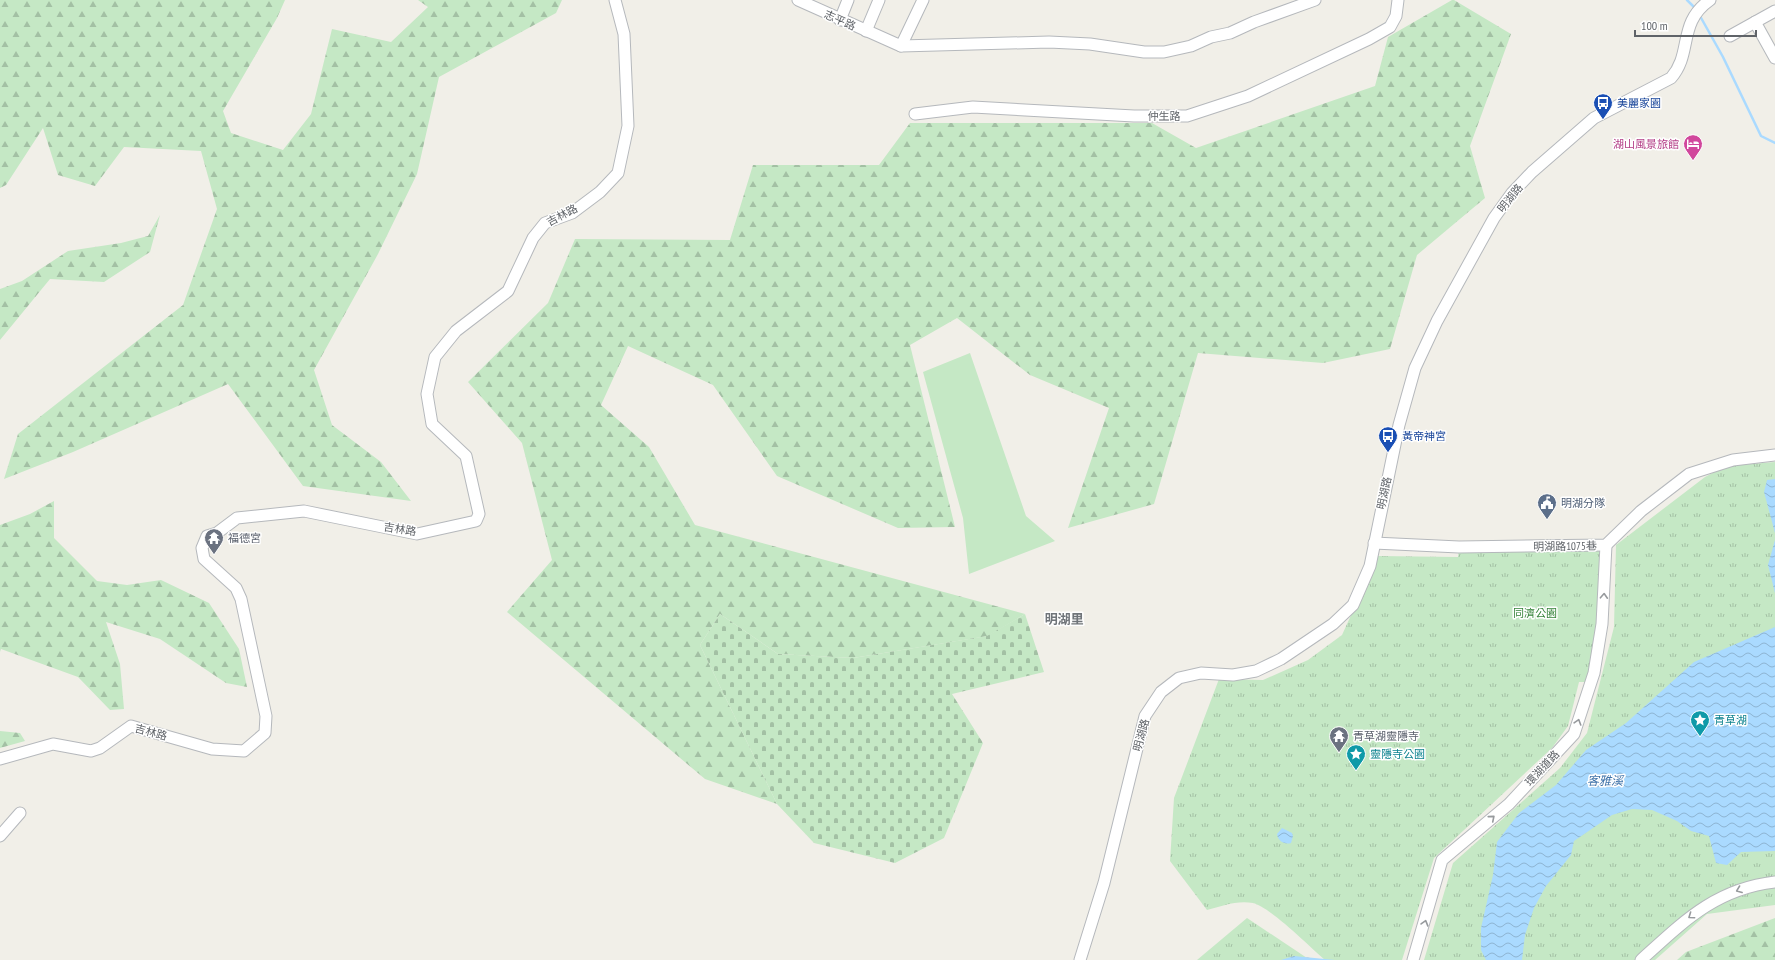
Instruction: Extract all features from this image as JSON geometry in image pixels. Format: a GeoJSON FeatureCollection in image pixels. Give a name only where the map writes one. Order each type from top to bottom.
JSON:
{"type":"FeatureCollection","features":[{"type":"Feature","properties":{"kind":"street","name":"吉林路"},"geometry":{"type":"LineString","coordinates":[[0,759],[53,744],[91,751],[100,748],[131,726],[212,749],[244,751],[265,733],[266,716],[240,599],[236,588],[204,559],[202,548],[207,536],[217,533],[237,518],[304,511],[417,534],[476,521],[479,514],[466,456],[432,424],[427,394],[435,357],[456,331],[508,291],[533,238],[545,223],[572,213],[600,192],[618,173],[628,126],[624,34],[615,0]]}},
{"type":"Feature","properties":{"kind":"street","name":"志平路"},"geometry":{"type":"LineString","coordinates":[[798,0],[816,4],[840,20],[901,46]]}},
{"type":"Feature","properties":{"kind":"street"},"geometry":{"type":"LineString","coordinates":[[840,20],[848,0]]}},
{"type":"Feature","properties":{"kind":"street","name":"志平路"},"geometry":{"type":"LineString","coordinates":[[866,31],[879,0]]}},
{"type":"Feature","properties":{"kind":"street"},"geometry":{"type":"LineString","coordinates":[[923,0],[901,46],[1049,42],[1090,44],[1144,52],[1164,52],[1191,46],[1211,37],[1230,33],[1254,22],[1315,0]]}},
{"type":"Feature","properties":{"kind":"street","name":"仲生路"},"geometry":{"type":"LineString","coordinates":[[915,114],[973,107],[1134,116],[1187,116],[1248,96],[1369,39],[1390,27],[1396,16],[1398,0]]}},
{"type":"Feature","properties":{"kind":"street","name":"明湖路"},"geometry":{"type":"LineString","coordinates":[[1080,960],[1116,837],[1145,716],[1162,692],[1179,678],[1201,673],[1233,675],[1256,671],[1281,659],[1333,624],[1353,604],[1370,566],[1399,425],[1415,368],[1437,321],[1494,218],[1512,193],[1532,172],[1594,118],[1671,78],[1677,72],[1682,57],[1685,38],[1693,16],[1706,3]]}},
{"type":"Feature","properties":{"kind":"street"},"geometry":{"type":"LineString","coordinates":[[1730,36],[1775,11]]}},
{"type":"Feature","properties":{"kind":"street"},"geometry":{"type":"LineString","coordinates":[[1755,22],[1775,58]]}},
{"type":"Feature","properties":{"kind":"street","name":"明湖路1075巷"},"geometry":{"type":"LineString","coordinates":[[1374,543],[1459,547],[1606,545],[1641,511],[1689,474],[1733,460],[1775,455]]}},
{"type":"Feature","properties":{"kind":"street","name":"環湖道路"},"geometry":{"type":"LineString","coordinates":[[1413,960],[1442,860],[1509,804],[1574,734],[1594,673],[1602,624],[1606,545]]}},
{"type":"Feature","properties":{"kind":"street"},"geometry":{"type":"LineString","coordinates":[[0,836],[20,813]]}},
{"type":"Feature","properties":{"kind":"street"},"geometry":{"type":"LineString","coordinates":[[1641,960],[1691,915],[1725,896],[1754,885],[1775,882]]}},
{"type":"Feature","properties":{"kind":"green space"},"geometry":{"type":"Polygon","coordinates":[[[0,0],[285,0],[277,18],[223,111],[231,133],[283,150],[311,114],[332,29],[391,42],[428,7],[418,0],[562,0],[556,13],[439,77],[417,174],[378,254],[314,370],[332,425],[381,462],[411,501],[303,486],[228,384],[73,452],[4,479],[18,434],[183,305],[217,209],[201,151],[124,147],[95,186],[58,175],[43,128],[6,185],[0,188],[0,0]]]}},
{"type":"Feature","properties":{"kind":"green space"},"geometry":{"type":"Polygon","coordinates":[[[1452,0],[1511,34],[1470,146],[1485,198],[1417,255],[1390,349],[1323,363],[1198,353],[1154,504],[1068,528],[1109,408],[1030,375],[957,318],[910,345],[955,527],[898,528],[777,476],[713,385],[628,346],[601,405],[649,447],[695,525],[1025,614],[988,636],[853,658],[778,654],[720,614],[700,645],[777,804],[705,779],[507,612],[552,560],[522,443],[468,382],[548,303],[575,239],[730,240],[753,165],[879,165],[910,123],[1152,123],[1196,148],[1375,86],[1388,37],[1452,0]]]}},
{"type":"Feature","properties":{"kind":"green space"},"geometry":{"type":"Polygon","coordinates":[[[160,215],[150,252],[104,282],[50,279],[0,340],[0,289],[22,281],[68,251],[121,243],[148,236],[160,215]]]}},
{"type":"Feature","properties":{"kind":"green space"},"geometry":{"type":"Polygon","coordinates":[[[970,353],[1026,516],[1055,541],[969,574],[963,518],[923,372],[970,353]]]}},
{"type":"Feature","properties":{"kind":"green space"},"geometry":{"type":"Polygon","coordinates":[[[1775,462],[1775,905],[1707,914],[1655,960],[1424,960],[1453,863],[1560,768],[1587,733],[1614,627],[1616,545],[1705,477],[1726,466],[1775,462]]]}},
{"type":"Feature","properties":{"kind":"green space"},"geometry":{"type":"Polygon","coordinates":[[[54,501],[54,538],[97,581],[127,585],[161,580],[209,603],[239,649],[247,687],[226,683],[160,639],[106,622],[120,664],[124,709],[110,710],[78,677],[1,649],[0,652],[0,525],[30,514],[54,501]]]}},
{"type":"Feature","properties":{"kind":"green space","name":"靈隱寺公園"},"geometry":{"type":"Polygon","coordinates":[[[1606,545],[1602,624],[1587,682],[1579,682],[1568,726],[1552,748],[1434,858],[1402,960],[1325,960],[1279,919],[1253,903],[1241,902],[1207,910],[1170,861],[1174,798],[1219,679],[1263,680],[1308,660],[1342,635],[1378,556],[1458,557],[1459,547],[1606,545]]]}},
{"type":"Feature","properties":{"kind":"green space"},"geometry":{"type":"Polygon","coordinates":[[[720,614],[778,654],[853,658],[987,636],[1025,614],[1044,672],[952,694],[983,743],[944,838],[895,863],[814,843],[777,804],[700,645],[720,614]]]}},
{"type":"Feature","properties":{"kind":"green space"},"geometry":{"type":"Polygon","coordinates":[[[0,731],[20,733],[25,741],[0,748],[0,731]]]}},
{"type":"Feature","properties":{"kind":"green space"},"geometry":{"type":"Polygon","coordinates":[[[1247,918],[1310,960],[1197,960],[1247,918]]]}},
{"type":"Feature","properties":{"kind":"green space"},"geometry":{"type":"Polygon","coordinates":[[[1775,918],[1775,960],[1677,960],[1686,952],[1775,918]]]}},
{"type":"Feature","properties":{"kind":"water"},"geometry":{"type":"Polygon","coordinates":[[[1775,479],[1775,533],[1764,492],[1767,480],[1775,479]]]}},
{"type":"Feature","properties":{"kind":"water"},"geometry":{"type":"Polygon","coordinates":[[[1775,540],[1775,593],[1768,565],[1775,540]]]}},
{"type":"Feature","properties":{"kind":"water","name":"客雅溪"},"geometry":{"type":"Polygon","coordinates":[[[1775,627],[1775,851],[1741,852],[1727,865],[1716,863],[1709,836],[1691,831],[1677,821],[1652,810],[1632,809],[1612,815],[1574,841],[1571,855],[1546,886],[1534,908],[1525,935],[1522,960],[1486,960],[1481,950],[1481,928],[1493,875],[1497,842],[1519,813],[1556,785],[1586,750],[1626,723],[1694,662],[1775,627]]]}},
{"type":"Feature","properties":{"kind":"water"},"geometry":{"type":"Polygon","coordinates":[[[1282,828],[1292,833],[1293,836],[1291,843],[1284,843],[1279,839],[1277,834],[1282,828]]]}},
{"type":"Feature","properties":{"kind":"water"},"geometry":{"type":"Polygon","coordinates":[[[1294,956],[1335,960],[1281,960],[1294,956]]]}},
{"type":"Feature","properties":{"kind":"waterway"},"geometry":{"type":"LineString","coordinates":[[1687,0],[1695,8]]}},
{"type":"Feature","properties":{"kind":"waterway"},"geometry":{"type":"LineString","coordinates":[[1700,16],[1723,57],[1761,136],[1775,143]]}},
{"type":"Feature","properties":{"kind":"place","name":"美麗家園"},"geometry":{"type":"Point","coordinates":[1603,120]}},
{"type":"Feature","properties":{"kind":"place","name":"湖山風景旅館"},"geometry":{"type":"Point","coordinates":[1693,161]}},
{"type":"Feature","properties":{"kind":"place","name":"黃帝神宮"},"geometry":{"type":"Point","coordinates":[1388,453]}},
{"type":"Feature","properties":{"kind":"place","name":"明湖分隊"},"geometry":{"type":"Point","coordinates":[1547,520]}},
{"type":"Feature","properties":{"kind":"place","name":"福德宮"},"geometry":{"type":"Point","coordinates":[214,555]}},
{"type":"Feature","properties":{"kind":"place","name":"青草湖"},"geometry":{"type":"Point","coordinates":[1700,737]}},
{"type":"Feature","properties":{"kind":"place","name":"青草湖靈隱寺"},"geometry":{"type":"Point","coordinates":[1339,753]}},
{"type":"Feature","properties":{"kind":"place","name":"靈隱寺公園"},"geometry":{"type":"Point","coordinates":[1356,771]}},
{"type":"Feature","properties":{"kind":"district","name":"明湖里"},"geometry":{"type":"Point","coordinates":[1064,619]}},
{"type":"Feature","properties":{"kind":"park label","name":"同濟公園"},"geometry":{"type":"Point","coordinates":[1535,613]}}]}
